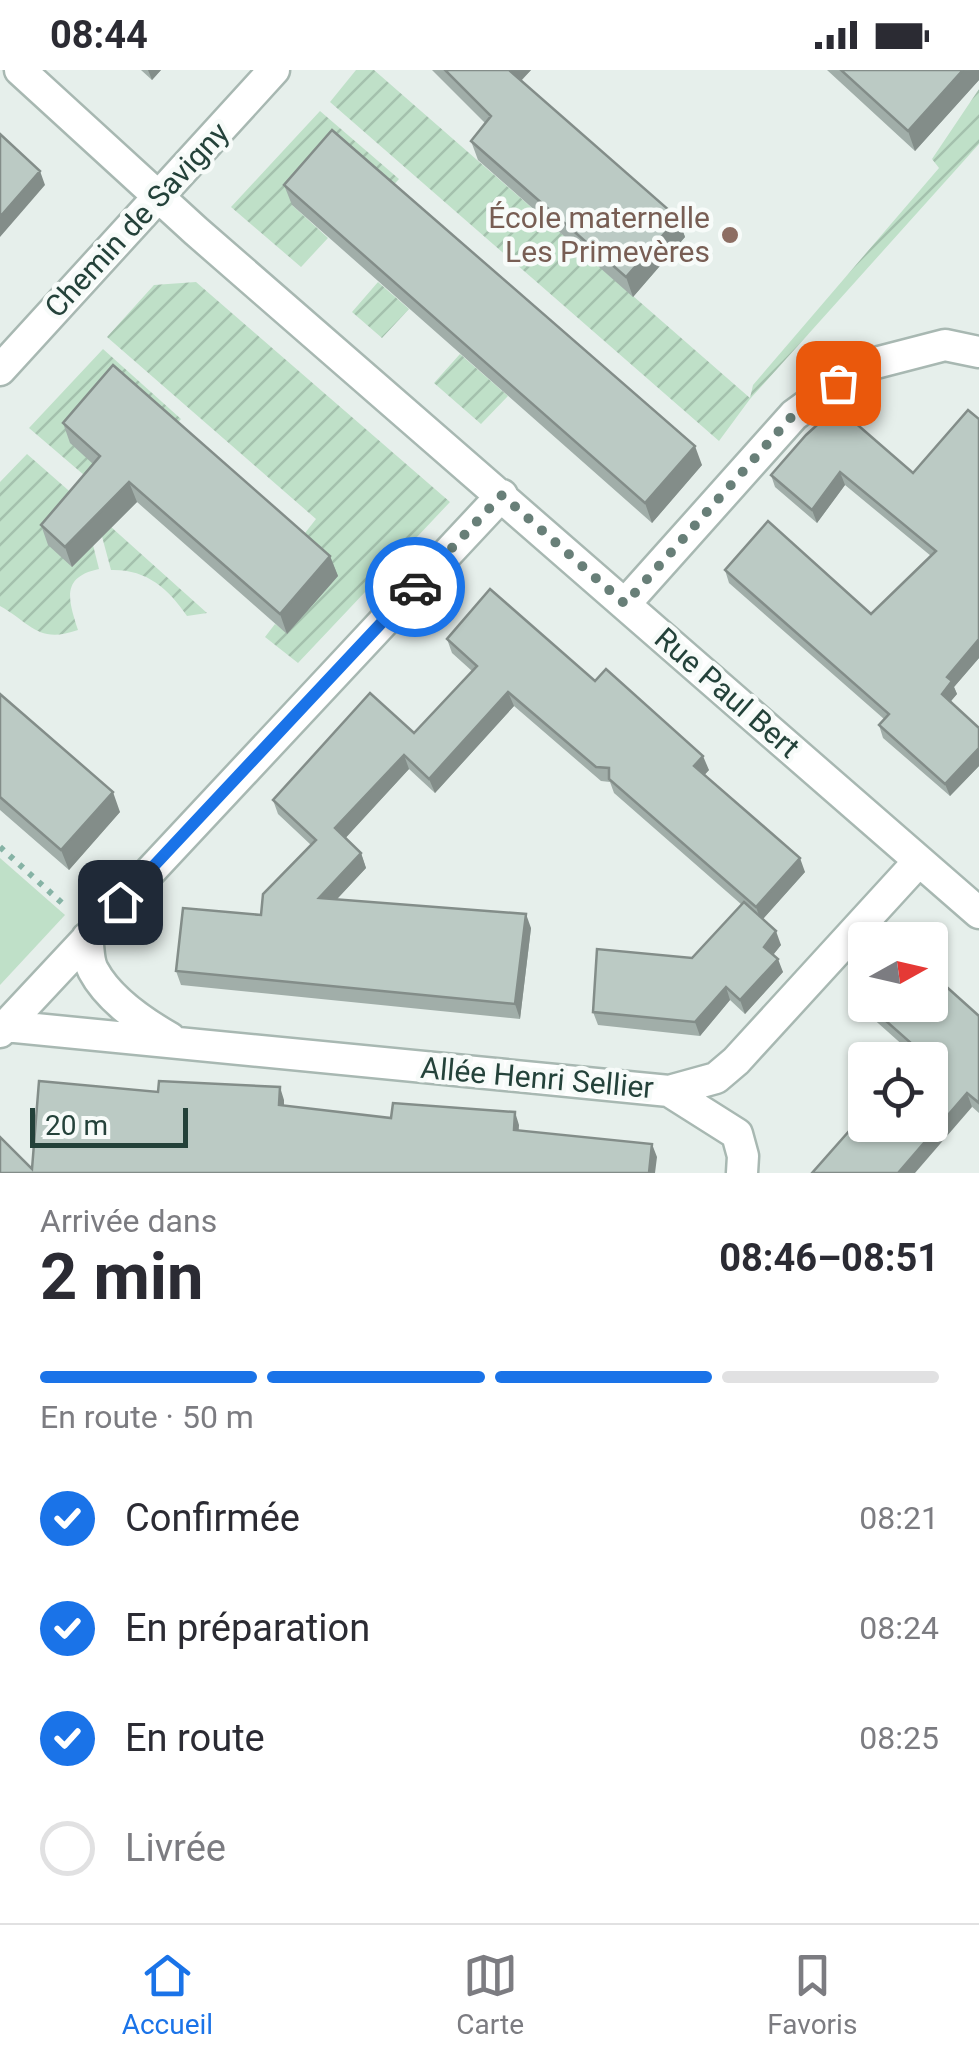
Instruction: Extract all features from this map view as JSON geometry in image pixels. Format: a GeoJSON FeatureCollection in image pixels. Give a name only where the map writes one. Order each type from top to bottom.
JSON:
{"type":"FeatureCollection","features":[{"type":"Feature","properties":{"kind":"street","name":"Rue Paul Bert"},"geometry":{"type":"LineString","coordinates":[[20,70],[979,913]]}},
{"type":"Feature","properties":{"kind":"street","name":"Chemin de Savigny"},"geometry":{"type":"LineString","coordinates":[[0,370],[274,70]]}},
{"type":"Feature","properties":{"kind":"street"},"geometry":{"type":"LineString","coordinates":[[625,604],[794,414],[860,368],[945,345],[979,352]]}},
{"type":"Feature","properties":{"kind":"street"},"geometry":{"type":"LineString","coordinates":[[2,1029],[502,495]]}},
{"type":"Feature","properties":{"kind":"street","name":"Allée Henri Sellier"},"geometry":{"type":"LineString","coordinates":[[2,1029],[669,1091],[716,1078],[736,1062],[919,860]]}},
{"type":"Feature","properties":{"kind":"street","name":"Allée Henri Sellier"},"geometry":{"type":"LineString","coordinates":[[90,935],[91,968],[115,998],[144,1024],[179,1043]]}},
{"type":"Feature","properties":{"kind":"street"},"geometry":{"type":"LineString","coordinates":[[669,1091],[737,1134],[744,1156],[742,1173]]}},
{"type":"Feature","properties":{"kind":"path"},"geometry":{"type":"LineString","coordinates":[[0,847],[90,935]]}},
{"type":"Feature","properties":{"kind":"green space"},"geometry":{"type":"Polygon","coordinates":[[[356,70],[374,70],[750,398],[753,385],[939,168],[932,159],[979,89],[979,144],[750,399],[719,441],[330,102],[356,70]]]}},
{"type":"Feature","properties":{"kind":"green space"},"geometry":{"type":"Polygon","coordinates":[[[320,111],[399,179],[388,191],[292,205],[328,238],[301,267],[231,207],[320,111]]]}},
{"type":"Feature","properties":{"kind":"green space"},"geometry":{"type":"Polygon","coordinates":[[[196,282],[450,502],[298,663],[265,637],[275,624],[288,633],[298,542],[316,519],[107,337],[154,285],[196,282]]]}},
{"type":"Feature","properties":{"kind":"green space"},"geometry":{"type":"Polygon","coordinates":[[[378,282],[409,309],[382,338],[352,312],[378,282]]]}},
{"type":"Feature","properties":{"kind":"green space"},"geometry":{"type":"Polygon","coordinates":[[[103,349],[181,419],[98,487],[29,428],[103,349]]]}},
{"type":"Feature","properties":{"kind":"green space"},"geometry":{"type":"Polygon","coordinates":[[[460,354],[508,396],[481,424],[434,383],[460,354]]]}},
{"type":"Feature","properties":{"kind":"green space"},"geometry":{"type":"Polygon","coordinates":[[[27,454],[92,511],[92,541],[99,569],[73,584],[70,599],[78,630],[64,634],[36,630],[0,606],[0,482],[27,454]]]}},
{"type":"Feature","properties":{"kind":"green space"},"geometry":{"type":"Polygon","coordinates":[[[101,518],[207,613],[187,616],[155,582],[135,573],[111,570],[100,529],[101,518]]]}},
{"type":"Feature","properties":{"kind":"green space"},"geometry":{"type":"Polygon","coordinates":[[[0,858],[65,915],[0,985],[0,858]]]}},
{"type":"Feature","properties":{"kind":"building"},"geometry":{"type":"Polygon","coordinates":[[[445,70],[509,70],[678,218],[626,277],[471,141],[491,116],[445,70]]]}},
{"type":"Feature","properties":{"kind":"building"},"geometry":{"type":"Polygon","coordinates":[[[841,70],[963,70],[908,131],[841,70]]]}},
{"type":"Feature","properties":{"kind":"building"},"geometry":{"type":"Polygon","coordinates":[[[332,130],[695,446],[645,503],[284,185],[332,130]]]}},
{"type":"Feature","properties":{"kind":"building"},"geometry":{"type":"Polygon","coordinates":[[[0,134],[40,171],[0,217],[0,134]]]}},
{"type":"Feature","properties":{"kind":"building"},"geometry":{"type":"Polygon","coordinates":[[[113,365],[330,556],[280,614],[129,482],[65,547],[41,525],[100,456],[63,423],[113,365]]]}},
{"type":"Feature","properties":{"kind":"building"},"geometry":{"type":"Polygon","coordinates":[[[837,407],[913,473],[968,410],[979,419],[979,639],[947,677],[952,681],[942,694],[979,728],[979,748],[945,784],[879,725],[889,714],[725,570],[768,521],[871,614],[936,551],[840,472],[812,510],[771,475],[837,407]]]}},
{"type":"Feature","properties":{"kind":"building"},"geometry":{"type":"Polygon","coordinates":[[[490,589],[595,681],[606,669],[703,756],[694,766],[800,858],[756,907],[609,779],[609,768],[596,767],[508,692],[429,779],[404,755],[335,828],[361,853],[319,898],[526,914],[515,1004],[176,971],[183,908],[261,915],[263,894],[316,840],[273,800],[370,693],[414,733],[477,666],[447,639],[490,589]]]}},
{"type":"Feature","properties":{"kind":"building"},"geometry":{"type":"Polygon","coordinates":[[[0,694],[113,792],[61,850],[0,797],[0,694]]]}},
{"type":"Feature","properties":{"kind":"building"},"geometry":{"type":"Polygon","coordinates":[[[744,902],[776,931],[764,947],[778,959],[740,1000],[726,987],[695,1022],[593,1012],[597,949],[692,958],[744,902]]]}},
{"type":"Feature","properties":{"kind":"building"},"geometry":{"type":"Polygon","coordinates":[[[948,988],[979,1016],[979,1103],[967,1093],[948,1115],[948,1042],[910,1042],[887,1022],[948,1022],[948,988]]]}},
{"type":"Feature","properties":{"kind":"building"},"geometry":{"type":"Polygon","coordinates":[[[39,1081],[158,1092],[159,1081],[280,1087],[279,1105],[391,1118],[393,1103],[515,1112],[514,1130],[652,1144],[649,1173],[0,1173],[0,1137],[32,1169],[39,1081]]]}},
{"type":"Feature","properties":{"kind":"building"},"geometry":{"type":"Polygon","coordinates":[[[848,1132],[848,1142],[925,1142],[898,1173],[812,1173],[848,1132]]]}},
{"type":"Feature","properties":{"kind":"way so far"},"geometry":{"type":"LineString","coordinates":[[415,587],[502,495],[625,604],[794,414],[838,383]]}},
{"type":"Feature","properties":{"kind":"place","name":"École maternelle Les Primevères"},"geometry":{"type":"Point","coordinates":[730,235]}},
{"type":"Feature","properties":{"kind":"route"},"geometry":{"type":"LineString","coordinates":[[120,902],[415,587]]}}]}
